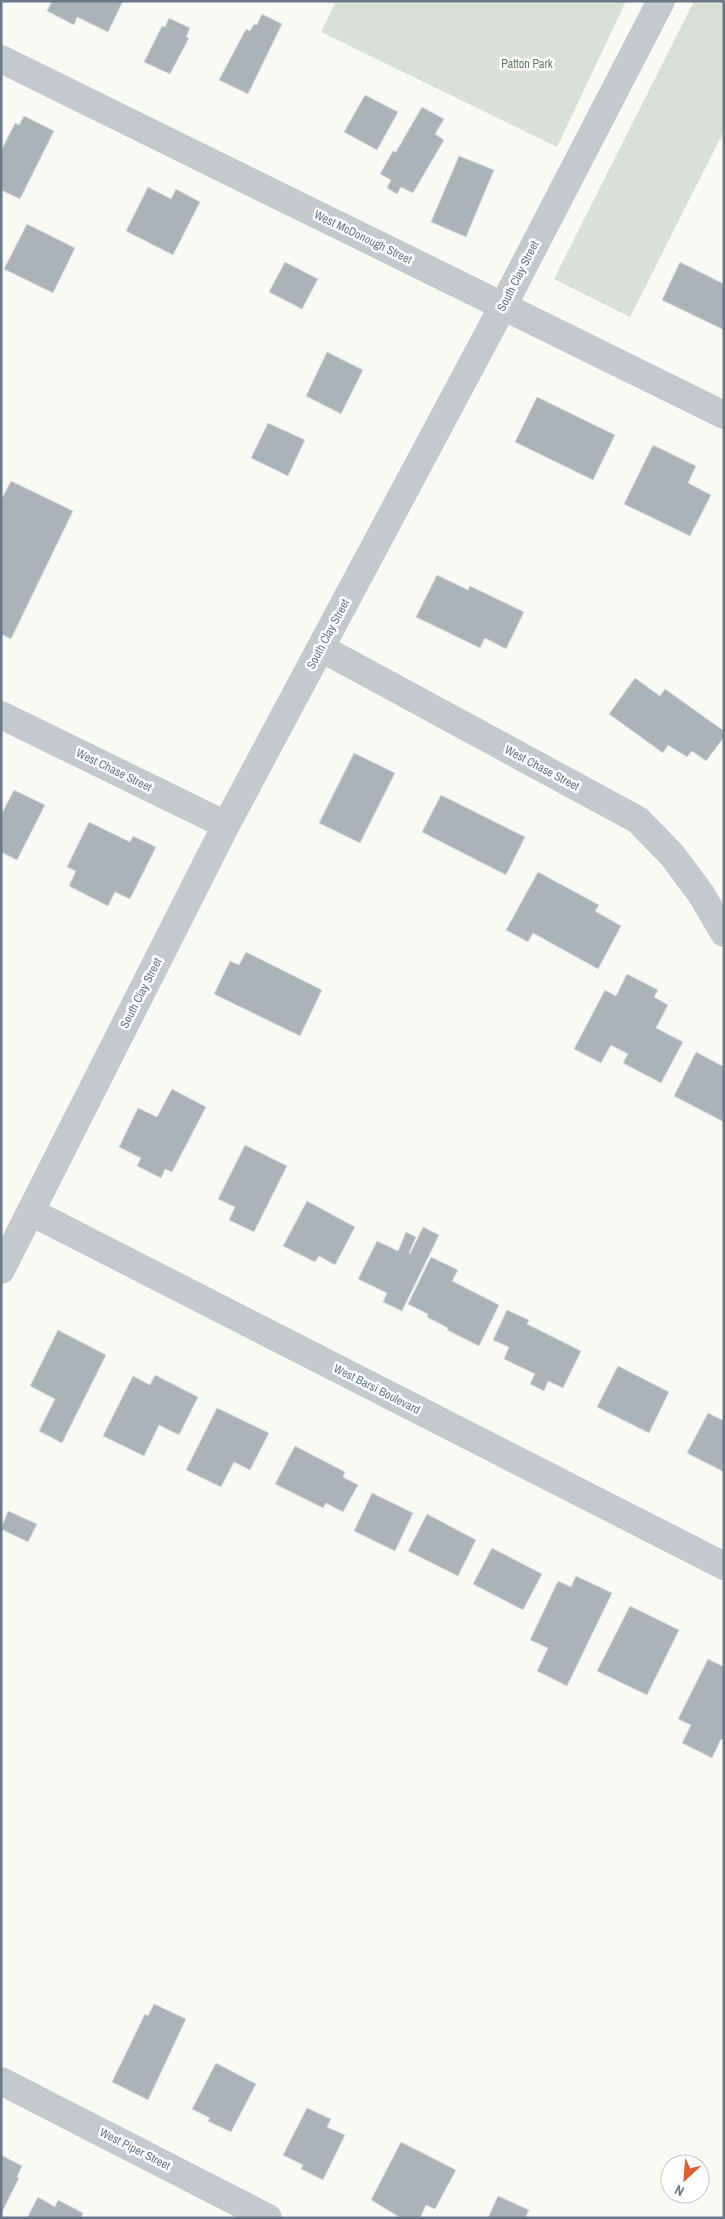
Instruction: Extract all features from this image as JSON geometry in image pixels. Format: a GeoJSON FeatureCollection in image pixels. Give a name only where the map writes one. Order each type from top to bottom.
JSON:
{"type":"FeatureCollection","features":[{"type":"Feature","properties":{"kind":"street","name":"South Clay Street"},"geometry":{"type":"LineString","coordinates":[[1,1270],[226,825],[503,306],[661,1]]}},
{"type":"Feature","properties":{"kind":"street","name":"West McDonough Street"},"geometry":{"type":"LineString","coordinates":[[1,59],[724,415]]}},
{"type":"Feature","properties":{"kind":"street","name":"West Chase Street"},"geometry":{"type":"LineString","coordinates":[[321,648],[638,820],[672,855],[701,894],[723,932]]}},
{"type":"Feature","properties":{"kind":"street","name":"West Chase Street"},"geometry":{"type":"LineString","coordinates":[[1,715],[226,825]]}},
{"type":"Feature","properties":{"kind":"street","name":"West Barsi Boulevard"},"geometry":{"type":"LineString","coordinates":[[31,1212],[724,1566]]}},
{"type":"Feature","properties":{"kind":"street","name":"West Piper Street"},"geometry":{"type":"LineString","coordinates":[[1,2081],[268,2218]]}},
{"type":"Feature","properties":{"kind":"green space","name":"Patton Park"},"geometry":{"type":"Polygon","coordinates":[[[336,1],[626,1],[557,147],[321,32],[336,1]]]}},
{"type":"Feature","properties":{"kind":"green space"},"geometry":{"type":"Polygon","coordinates":[[[694,1],[724,1],[724,131],[630,317],[554,279],[694,1]]]}},
{"type":"Feature","properties":{"kind":"building"},"geometry":{"type":"Polygon","coordinates":[[[52,1],[123,1],[108,32],[77,17],[74,25],[47,11],[52,1]]]}},
{"type":"Feature","properties":{"kind":"building"},"geometry":{"type":"Polygon","coordinates":[[[262,14],[282,24],[248,94],[219,80],[246,29],[250,31],[254,24],[257,25],[262,14]]]}},
{"type":"Feature","properties":{"kind":"building"},"geometry":{"type":"Polygon","coordinates":[[[169,18],[190,28],[186,37],[189,38],[170,74],[144,62],[162,26],[165,27],[169,18]]]}},
{"type":"Feature","properties":{"kind":"building"},"geometry":{"type":"Polygon","coordinates":[[[365,95],[398,112],[377,150],[344,132],[365,95]]]}},
{"type":"Feature","properties":{"kind":"building"},"geometry":{"type":"Polygon","coordinates":[[[422,107],[444,119],[435,134],[444,140],[413,193],[401,187],[397,194],[387,188],[391,180],[380,174],[393,151],[396,152],[422,107]]]}},
{"type":"Feature","properties":{"kind":"building"},"geometry":{"type":"Polygon","coordinates":[[[24,116],[54,131],[20,199],[1,190],[1,151],[15,123],[19,125],[24,116]]]}},
{"type":"Feature","properties":{"kind":"building"},"geometry":{"type":"Polygon","coordinates":[[[459,156],[494,170],[466,237],[431,222],[459,156]]]}},
{"type":"Feature","properties":{"kind":"building"},"geometry":{"type":"Polygon","coordinates":[[[148,187],[171,199],[176,189],[200,202],[173,255],[126,231],[148,187]]]}},
{"type":"Feature","properties":{"kind":"building"},"geometry":{"type":"Polygon","coordinates":[[[27,224],[75,248],[53,293],[4,269],[27,224]]]}},
{"type":"Feature","properties":{"kind":"building"},"geometry":{"type":"Polygon","coordinates":[[[285,262],[318,279],[302,309],[269,292],[285,262]]]}},
{"type":"Feature","properties":{"kind":"building"},"geometry":{"type":"Polygon","coordinates":[[[680,262],[724,284],[724,330],[662,300],[680,262]]]}},
{"type":"Feature","properties":{"kind":"building"},"geometry":{"type":"Polygon","coordinates":[[[327,352],[363,370],[341,414],[306,396],[327,352]]]}},
{"type":"Feature","properties":{"kind":"building"},"geometry":{"type":"Polygon","coordinates":[[[537,397],[615,435],[593,480],[515,442],[537,397]]]}},
{"type":"Feature","properties":{"kind":"building"},"geometry":{"type":"Polygon","coordinates":[[[268,423],[305,440],[288,476],[251,458],[268,423]]]}},
{"type":"Feature","properties":{"kind":"building"},"geometry":{"type":"Polygon","coordinates":[[[653,445],[696,466],[688,483],[711,495],[690,536],[624,504],[653,445]]]}},
{"type":"Feature","properties":{"kind":"building"},"geometry":{"type":"Polygon","coordinates":[[[11,481],[73,511],[11,639],[1,634],[1,500],[11,481]]]}},
{"type":"Feature","properties":{"kind":"building"},"geometry":{"type":"Polygon","coordinates":[[[437,575],[468,590],[470,586],[524,612],[506,649],[485,638],[480,648],[416,617],[437,575]]]}},
{"type":"Feature","properties":{"kind":"building"},"geometry":{"type":"Polygon","coordinates":[[[635,678],[660,696],[665,689],[724,731],[724,737],[706,761],[692,751],[687,757],[668,745],[663,753],[609,714],[635,678]]]}},
{"type":"Feature","properties":{"kind":"building"},"geometry":{"type":"Polygon","coordinates":[[[354,753],[395,773],[360,843],[319,823],[354,753]]]}},
{"type":"Feature","properties":{"kind":"building"},"geometry":{"type":"Polygon","coordinates":[[[14,790],[45,805],[17,860],[1,852],[1,815],[14,790]]]}},
{"type":"Feature","properties":{"kind":"building"},"geometry":{"type":"Polygon","coordinates":[[[441,795],[525,837],[506,875],[422,832],[441,795]]]}},
{"type":"Feature","properties":{"kind":"building"},"geometry":{"type":"Polygon","coordinates":[[[89,822],[130,842],[133,836],[156,847],[130,899],[115,892],[108,906],[69,886],[76,871],[67,867],[89,822]]]}},
{"type":"Feature","properties":{"kind":"building"},"geometry":{"type":"Polygon","coordinates":[[[538,872],[599,905],[595,911],[621,926],[598,969],[533,933],[528,942],[506,930],[538,872]]]}},
{"type":"Feature","properties":{"kind":"building"},"geometry":{"type":"Polygon","coordinates":[[[246,952],[322,990],[300,1036],[214,994],[230,961],[239,965],[246,952]]]}},
{"type":"Feature","properties":{"kind":"building"},"geometry":{"type":"Polygon","coordinates":[[[627,974],[658,990],[654,997],[668,1005],[656,1028],[683,1042],[661,1083],[623,1063],[628,1054],[611,1045],[601,1063],[574,1049],[605,990],[616,996],[627,974]]]}},
{"type":"Feature","properties":{"kind":"building"},"geometry":{"type":"Polygon","coordinates":[[[696,1052],[724,1067],[724,1122],[674,1096],[696,1052]]]}},
{"type":"Feature","properties":{"kind":"building"},"geometry":{"type":"Polygon","coordinates":[[[172,1089],[206,1107],[172,1172],[165,1169],[161,1178],[137,1166],[141,1158],[119,1147],[138,1108],[157,1117],[172,1089]]]}},
{"type":"Feature","properties":{"kind":"building"},"geometry":{"type":"Polygon","coordinates":[[[245,1145],[287,1166],[254,1232],[229,1220],[235,1207],[218,1199],[245,1145]]]}},
{"type":"Feature","properties":{"kind":"building"},"geometry":{"type":"Polygon","coordinates":[[[307,1201],[355,1227],[335,1265],[319,1256],[315,1262],[283,1246],[307,1201]]]}},
{"type":"Feature","properties":{"kind":"building"},"geometry":{"type":"Polygon","coordinates":[[[423,1227],[439,1235],[402,1311],[383,1302],[387,1293],[358,1279],[377,1241],[398,1251],[406,1232],[416,1237],[410,1254],[423,1227]]]}},
{"type":"Feature","properties":{"kind":"building"},"geometry":{"type":"Polygon","coordinates":[[[431,1257],[458,1270],[452,1281],[499,1305],[479,1346],[447,1330],[448,1328],[427,1317],[428,1314],[408,1304],[431,1257]]]}},
{"type":"Feature","properties":{"kind":"building"},"geometry":{"type":"Polygon","coordinates":[[[507,1310],[529,1320],[527,1324],[581,1351],[563,1388],[548,1381],[544,1391],[530,1384],[535,1374],[504,1359],[509,1347],[493,1340],[507,1310]]]}},
{"type":"Feature","properties":{"kind":"building"},"geometry":{"type":"Polygon","coordinates":[[[58,1330],[106,1355],[62,1443],[39,1431],[55,1399],[30,1386],[58,1330]]]}},
{"type":"Feature","properties":{"kind":"building"},"geometry":{"type":"Polygon","coordinates":[[[618,1366],[669,1392],[649,1433],[597,1407],[618,1366]]]}},
{"type":"Feature","properties":{"kind":"building"},"geometry":{"type":"Polygon","coordinates":[[[155,1375],[198,1397],[179,1435],[159,1425],[144,1456],[103,1436],[133,1376],[150,1385],[155,1375]]]}},
{"type":"Feature","properties":{"kind":"building"},"geometry":{"type":"Polygon","coordinates":[[[217,1408],[269,1433],[250,1470],[234,1462],[221,1487],[186,1470],[217,1408]]]}},
{"type":"Feature","properties":{"kind":"building"},"geometry":{"type":"Polygon","coordinates":[[[708,1413],[724,1421],[724,1472],[687,1453],[708,1413]]]}},
{"type":"Feature","properties":{"kind":"building"},"geometry":{"type":"Polygon","coordinates":[[[295,1446],[345,1472],[343,1477],[358,1485],[343,1512],[326,1503],[323,1508],[275,1484],[295,1446]]]}},
{"type":"Feature","properties":{"kind":"building"},"geometry":{"type":"Polygon","coordinates":[[[372,1493],[413,1513],[395,1551],[354,1531],[372,1493]]]}},
{"type":"Feature","properties":{"kind":"building"},"geometry":{"type":"Polygon","coordinates":[[[8,1511],[37,1524],[28,1542],[1,1529],[8,1511]]]}},
{"type":"Feature","properties":{"kind":"building"},"geometry":{"type":"Polygon","coordinates":[[[427,1514],[476,1540],[458,1576],[408,1551],[427,1514]]]}},
{"type":"Feature","properties":{"kind":"building"},"geometry":{"type":"Polygon","coordinates":[[[492,1548],[542,1574],[523,1610],[473,1584],[492,1548]]]}},
{"type":"Feature","properties":{"kind":"building"},"geometry":{"type":"Polygon","coordinates":[[[576,1576],[612,1593],[567,1686],[537,1671],[548,1648],[530,1640],[558,1581],[571,1587],[576,1576]]]}},
{"type":"Feature","properties":{"kind":"building"},"geometry":{"type":"Polygon","coordinates":[[[630,1606],[679,1630],[647,1695],[597,1671],[630,1606]]]}},
{"type":"Feature","properties":{"kind":"building"},"geometry":{"type":"Polygon","coordinates":[[[708,1659],[724,1667],[724,1740],[721,1739],[712,1758],[682,1743],[691,1725],[678,1719],[708,1659]]]}},
{"type":"Feature","properties":{"kind":"building"},"geometry":{"type":"Polygon","coordinates":[[[154,2004],[186,2019],[148,2100],[112,2082],[145,2014],[148,2016],[154,2004]]]}},
{"type":"Feature","properties":{"kind":"building"},"geometry":{"type":"Polygon","coordinates":[[[216,2063],[256,2084],[231,2132],[208,2121],[210,2118],[192,2109],[216,2063]]]}},
{"type":"Feature","properties":{"kind":"building"},"geometry":{"type":"Polygon","coordinates":[[[307,2108],[331,2119],[327,2127],[345,2135],[323,2180],[301,2169],[303,2165],[283,2155],[307,2108]]]}},
{"type":"Feature","properties":{"kind":"building"},"geometry":{"type":"Polygon","coordinates":[[[401,2142],[456,2170],[435,2209],[426,2205],[420,2218],[401,2218],[371,2200],[401,2142]]]}},
{"type":"Feature","properties":{"kind":"building"},"geometry":{"type":"Polygon","coordinates":[[[1,2155],[22,2166],[17,2177],[19,2178],[2,2212],[1,2155]]]}},
{"type":"Feature","properties":{"kind":"building"},"geometry":{"type":"Polygon","coordinates":[[[498,2196],[529,2210],[525,2218],[488,2218],[498,2196]]]}},
{"type":"Feature","properties":{"kind":"building"},"geometry":{"type":"Polygon","coordinates":[[[38,2197],[55,2207],[58,2200],[83,2213],[81,2218],[27,2218],[38,2197]]]}}]}
